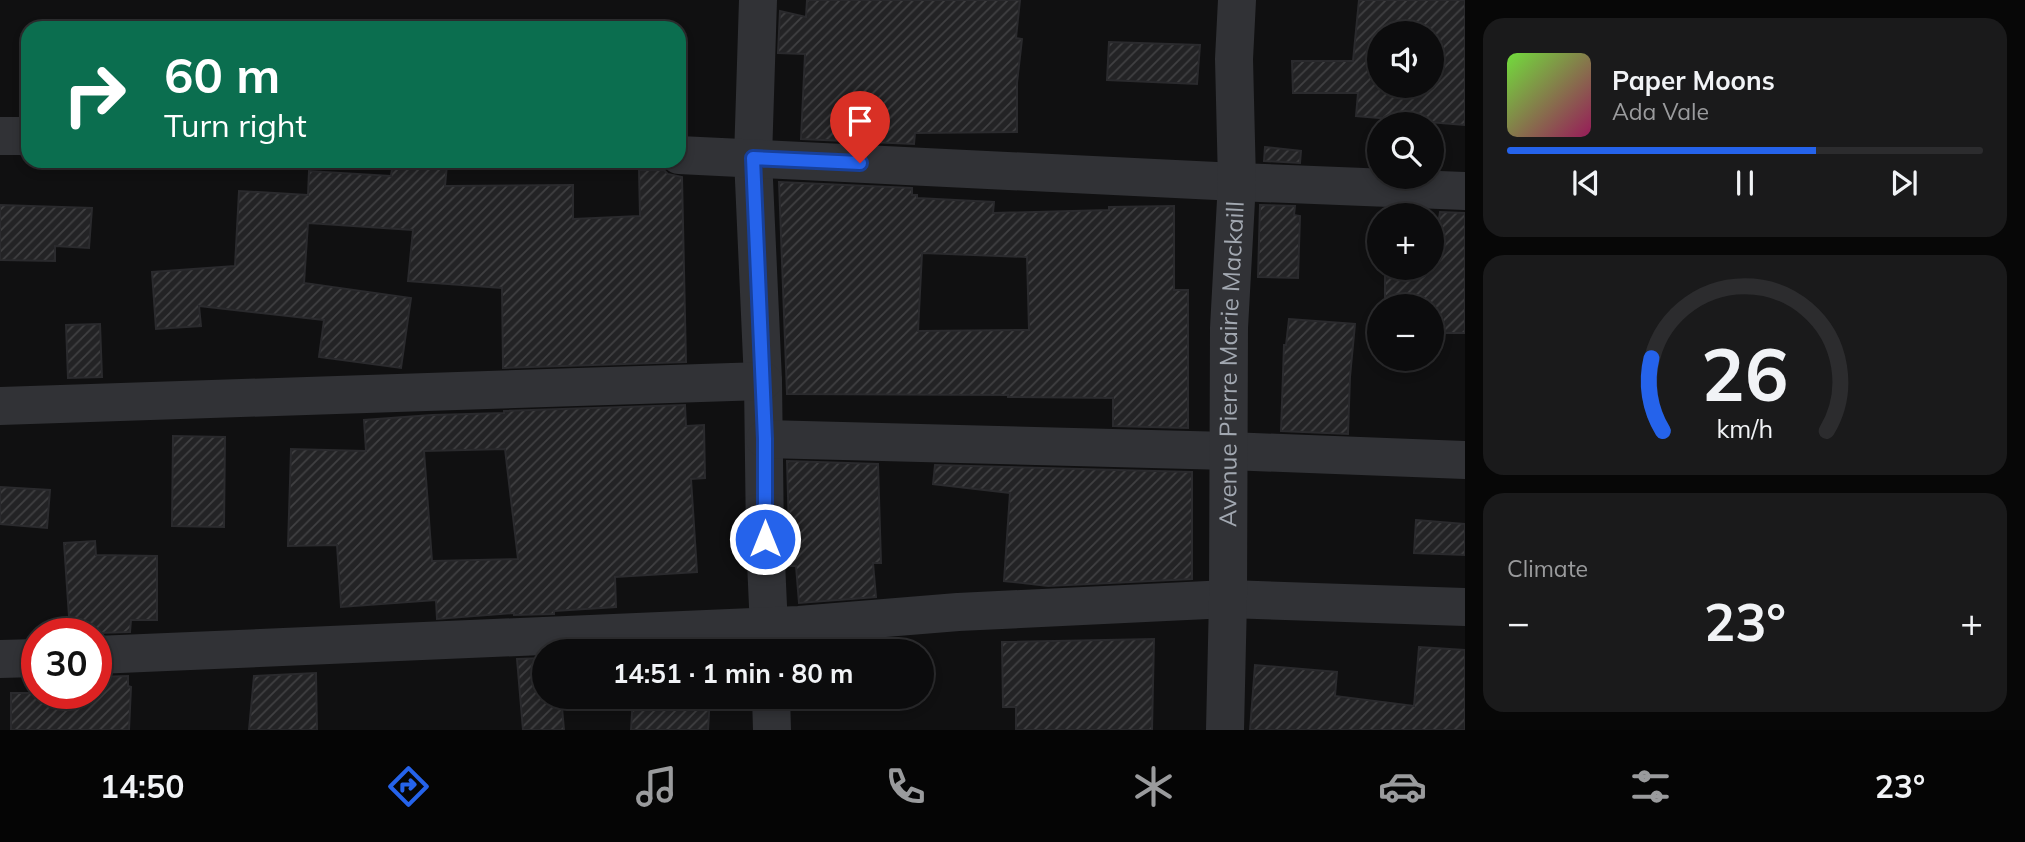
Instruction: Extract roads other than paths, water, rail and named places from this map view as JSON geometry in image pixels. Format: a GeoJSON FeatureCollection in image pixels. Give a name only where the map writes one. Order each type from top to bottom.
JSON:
{"type":"FeatureCollection","features":[{"type":"Feature","properties":{"kind":"street"},"geometry":{"type":"LineString","coordinates":[[758,0],[753,158],[763,381],[765,539],[770,638]]}},
{"type":"Feature","properties":{"kind":"street","name":"Avenue Pierre Mairie Mackaill"},"geometry":{"type":"LineString","coordinates":[[1225,730],[1229,328],[1237,182],[1234,59],[1237,0]]}},
{"type":"Feature","properties":{"kind":"street"},"geometry":{"type":"LineString","coordinates":[[0,136],[21,136]]}},
{"type":"Feature","properties":{"kind":"street"},"geometry":{"type":"LineString","coordinates":[[686,155],[1465,191]]}},
{"type":"Feature","properties":{"kind":"street"},"geometry":{"type":"LineString","coordinates":[[0,405],[763,381]]}},
{"type":"Feature","properties":{"kind":"street"},"geometry":{"type":"LineString","coordinates":[[765,439],[1465,460]]}},
{"type":"Feature","properties":{"kind":"street"},"geometry":{"type":"LineString","coordinates":[[112,655],[770,638],[799,625],[958,612],[1228,598],[1465,607]]}},
{"type":"Feature","properties":{"kind":"street"},"geometry":{"type":"LineString","coordinates":[[0,659],[21,658]]}},
{"type":"Feature","properties":{"kind":"street"},"geometry":{"type":"LineString","coordinates":[[771,709],[772,730]]}}]}
